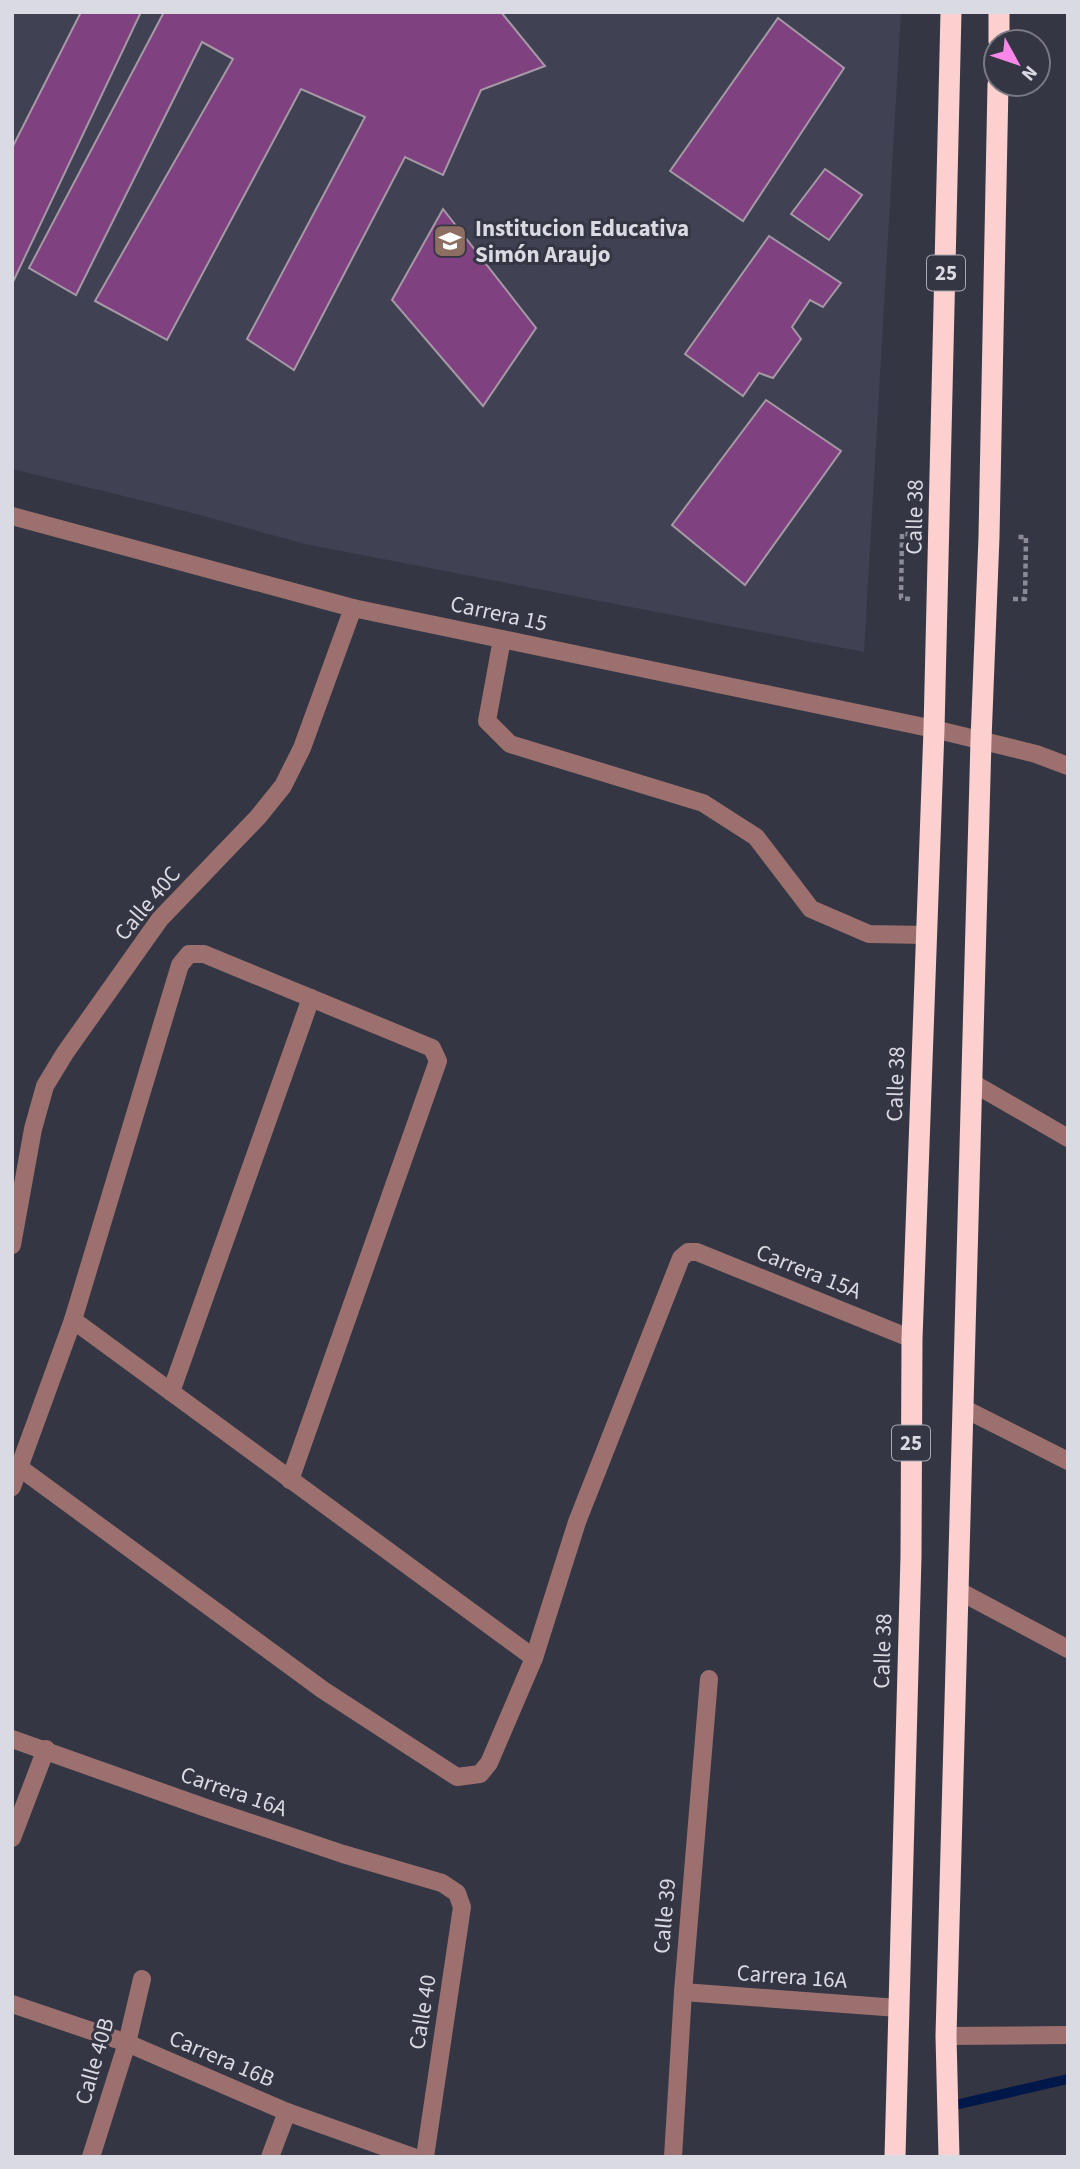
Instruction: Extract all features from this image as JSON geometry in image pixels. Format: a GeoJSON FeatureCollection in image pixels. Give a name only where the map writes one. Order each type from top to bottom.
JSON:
{"type":"FeatureCollection","features":[{"type":"Feature","properties":{"kind":"highway","name":"Calle 38"},"geometry":{"type":"LineString","coordinates":[[895,2157],[911,1556],[912,1339],[934,729],[951,12]]}},
{"type":"Feature","properties":{"kind":"highway","name":"25"},"geometry":{"type":"LineString","coordinates":[[949,2157],[946,2036],[971,1082],[989,537],[998,98]]}},
{"type":"Feature","properties":{"kind":"street","name":"Carrera 15"},"geometry":{"type":"LineString","coordinates":[[12,516],[353,608],[981,740]]}},
{"type":"Feature","properties":{"kind":"street","name":"Calle 40C"},"geometry":{"type":"LineString","coordinates":[[12,1245],[33,1129],[45,1086],[65,1053],[160,919],[258,817],[283,786],[302,748],[353,608]]}},
{"type":"Feature","properties":{"kind":"street"},"geometry":{"type":"LineString","coordinates":[[502,639],[487,721],[510,744],[703,803],[756,837],[811,909],[869,934],[927,935]]}},
{"type":"Feature","properties":{"kind":"street"},"geometry":{"type":"LineString","coordinates":[[981,740],[1036,754],[1068,766]]}},
{"type":"Feature","properties":{"kind":"street"},"geometry":{"type":"LineString","coordinates":[[12,1487],[73,1320],[180,965],[189,954],[204,954],[432,1048],[438,1061],[290,1480]]}},
{"type":"Feature","properties":{"kind":"street"},"geometry":{"type":"LineString","coordinates":[[171,1392],[311,998]]}},
{"type":"Feature","properties":{"kind":"street"},"geometry":{"type":"LineString","coordinates":[[971,1082],[1068,1138]]}},
{"type":"Feature","properties":{"kind":"street","name":"Carrera 15A"},"geometry":{"type":"LineString","coordinates":[[534,1658],[577,1522],[681,1258],[688,1252],[697,1252],[912,1339]]}},
{"type":"Feature","properties":{"kind":"street"},"geometry":{"type":"LineString","coordinates":[[20,1468],[323,1690],[457,1777],[480,1774],[489,1763],[534,1658],[73,1320]]}},
{"type":"Feature","properties":{"kind":"street"},"geometry":{"type":"LineString","coordinates":[[963,1408],[1068,1461]]}},
{"type":"Feature","properties":{"kind":"street"},"geometry":{"type":"LineString","coordinates":[[959,1591],[1068,1649]]}},
{"type":"Feature","properties":{"kind":"street","name":"Calle 39"},"geometry":{"type":"LineString","coordinates":[[673,2157],[683,1992],[709,1679]]}},
{"type":"Feature","properties":{"kind":"street","name":"Carrera 16A"},"geometry":{"type":"LineString","coordinates":[[12,1739],[209,1809],[442,1883]]}},
{"type":"Feature","properties":{"kind":"street"},"geometry":{"type":"LineString","coordinates":[[12,1838],[46,1749]]}},
{"type":"Feature","properties":{"kind":"street","name":"Calle 40"},"geometry":{"type":"LineString","coordinates":[[425,2157],[462,1907],[457,1893],[442,1883]]}},
{"type":"Feature","properties":{"kind":"street","name":"Calle 40B"},"geometry":{"type":"LineString","coordinates":[[91,2157],[127,2043],[142,1979]]}},
{"type":"Feature","properties":{"kind":"street","name":"Carrera 16A"},"geometry":{"type":"LineString","coordinates":[[683,1992],[898,2008]]}},
{"type":"Feature","properties":{"kind":"street","name":"Carrera 16B"},"geometry":{"type":"LineString","coordinates":[[12,2004],[127,2043],[287,2112],[413,2157]]}},
{"type":"Feature","properties":{"kind":"street"},"geometry":{"type":"LineString","coordinates":[[946,2036],[1068,2035]]}},
{"type":"Feature","properties":{"kind":"street"},"geometry":{"type":"LineString","coordinates":[[270,2157],[287,2112]]}},
{"type":"Feature","properties":{"kind":"path"},"geometry":{"type":"LineString","coordinates":[[901,598],[902,534]]}},
{"type":"Feature","properties":{"kind":"path"},"geometry":{"type":"LineString","coordinates":[[1026,537],[1026,599]]}},
{"type":"Feature","properties":{"kind":"shaded area","name":"Institucion Educativa Simón Araujo"},"geometry":{"type":"Polygon","coordinates":[[[12,12],[901,12],[864,652],[305,544],[181,510],[12,469],[12,12]]]}},
{"type":"Feature","properties":{"kind":"building"},"geometry":{"type":"Polygon","coordinates":[[[81,12],[141,12],[12,284],[12,148],[81,12]]]}},
{"type":"Feature","properties":{"kind":"building"},"geometry":{"type":"Polygon","coordinates":[[[164,12],[501,12],[545,66],[481,90],[443,175],[405,157],[294,370],[247,339],[365,117],[301,89],[167,340],[95,301],[233,59],[202,42],[76,295],[29,268],[164,12]]]}},
{"type":"Feature","properties":{"kind":"building"},"geometry":{"type":"Polygon","coordinates":[[[778,18],[844,68],[743,221],[670,171],[778,18]]]}},
{"type":"Feature","properties":{"kind":"building"},"geometry":{"type":"Polygon","coordinates":[[[825,169],[862,195],[829,240],[791,214],[825,169]]]}},
{"type":"Feature","properties":{"kind":"building"},"geometry":{"type":"Polygon","coordinates":[[[443,209],[536,328],[483,406],[392,300],[443,209]]]}},
{"type":"Feature","properties":{"kind":"building"},"geometry":{"type":"Polygon","coordinates":[[[769,236],[841,283],[823,307],[810,300],[792,327],[801,339],[773,378],[759,373],[743,396],[685,354],[769,236]]]}},
{"type":"Feature","properties":{"kind":"building"},"geometry":{"type":"Polygon","coordinates":[[[766,400],[841,451],[745,585],[672,525],[766,400]]]}},
{"type":"Feature","properties":{"kind":"waterway"},"geometry":{"type":"LineString","coordinates":[[955,2105],[1068,2079]]}},
{"type":"Feature","properties":{"kind":"place","name":"Institucion Educativa Simón Araujo"},"geometry":{"type":"Point","coordinates":[450,241]}}]}
